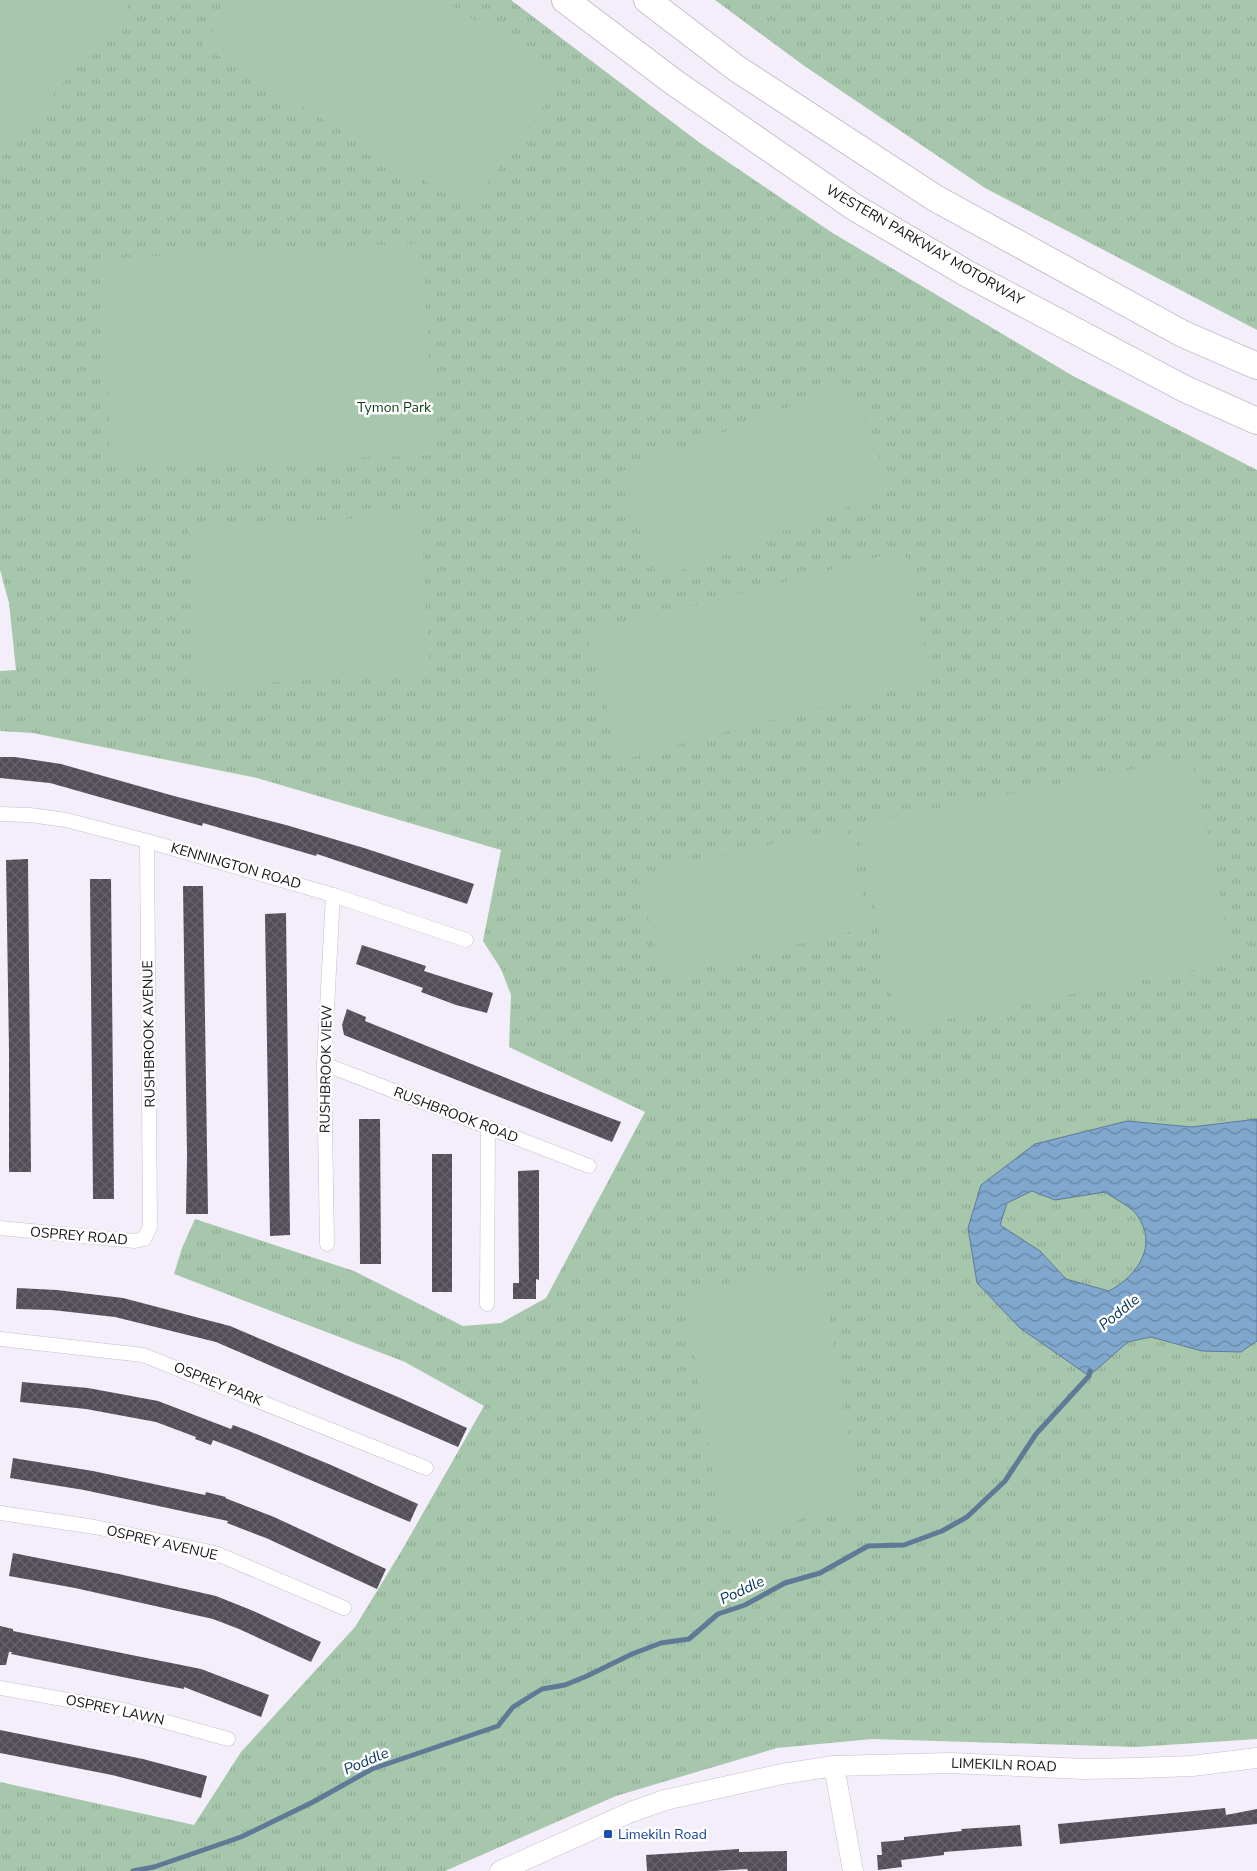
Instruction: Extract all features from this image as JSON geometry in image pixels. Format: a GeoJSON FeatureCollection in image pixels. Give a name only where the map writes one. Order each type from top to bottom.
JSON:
{"type":"FeatureCollection","features":[{"type":"Feature","properties":{"kind":"highway","name":"WESTERN PARKWAY MOTORWAY"},"geometry":{"type":"LineString","coordinates":[[565,0],[675,83],[854,207],[966,273],[1185,389],[1257,421]]}},
{"type":"Feature","properties":{"kind":"highway"},"geometry":{"type":"LineString","coordinates":[[647,0],[736,68],[935,198],[1183,334],[1257,366]]}},
{"type":"Feature","properties":{"kind":"street","name":"KENNINGTON ROAD"},"geometry":{"type":"LineString","coordinates":[[0,814],[30,815],[66,820],[147,841],[333,895],[466,940]]}},
{"type":"Feature","properties":{"kind":"street","name":"RUSHBROOK AVENUE"},"geometry":{"type":"LineString","coordinates":[[147,841],[150,1227]]}},
{"type":"Feature","properties":{"kind":"street","name":"RUSHBROOK VIEW"},"geometry":{"type":"LineString","coordinates":[[327,1244],[324,1064],[333,895]]}},
{"type":"Feature","properties":{"kind":"street","name":"RUSHBROOK ROAD"},"geometry":{"type":"LineString","coordinates":[[324,1064],[589,1166]]}},
{"type":"Feature","properties":{"kind":"street"},"geometry":{"type":"LineString","coordinates":[[487,1304],[488,1128]]}},
{"type":"Feature","properties":{"kind":"street","name":"OSPREY ROAD"},"geometry":{"type":"LineString","coordinates":[[0,1228],[135,1241],[144,1239],[150,1227]]}},
{"type":"Feature","properties":{"kind":"street","name":"OSPREY PARK"},"geometry":{"type":"LineString","coordinates":[[0,1339],[143,1355],[426,1468]]}},
{"type":"Feature","properties":{"kind":"street","name":"OSPREY AVENUE"},"geometry":{"type":"LineString","coordinates":[[0,1513],[95,1528],[215,1553],[344,1608]]}},
{"type":"Feature","properties":{"kind":"street","name":"OSPREY LAWN"},"geometry":{"type":"LineString","coordinates":[[0,1688],[124,1710],[228,1739]]}},
{"type":"Feature","properties":{"kind":"street","name":"LIMEKILN ROAD"},"geometry":{"type":"LineString","coordinates":[[500,1871],[631,1812],[665,1800],[774,1775],[834,1766],[950,1762],[1085,1768],[1136,1768],[1192,1766],[1257,1758]]}},
{"type":"Feature","properties":{"kind":"street"},"geometry":{"type":"LineString","coordinates":[[834,1766],[853,1871]]}},
{"type":"Feature","properties":{"kind":"green space","name":"Tymon Park"},"geometry":{"type":"Polygon","coordinates":[[[0,0],[511,0],[700,143],[831,232],[1073,376],[1257,470],[1257,1739],[1136,1747],[872,1739],[777,1748],[616,1796],[445,1871],[0,1871],[0,1782],[194,1825],[241,1752],[355,1627],[402,1550],[484,1406],[405,1362],[174,1274],[182,1248],[195,1219],[354,1271],[463,1326],[501,1323],[546,1298],[645,1112],[509,1047],[511,995],[501,969],[483,941],[501,850],[257,778],[33,733],[0,731],[0,671],[16,670],[9,603],[0,570],[0,0]]]}},
{"type":"Feature","properties":{"kind":"green space"},"geometry":{"type":"Polygon","coordinates":[[[0,0],[133,0],[0,158],[0,0]]]}},
{"type":"Feature","properties":{"kind":"green space"},"geometry":{"type":"Polygon","coordinates":[[[236,0],[444,0],[564,79],[470,208],[202,46],[236,0]]]}},
{"type":"Feature","properties":{"kind":"green space"},"geometry":{"type":"Polygon","coordinates":[[[715,0],[1257,0],[1257,330],[985,188],[803,65],[715,0]]]}},
{"type":"Feature","properties":{"kind":"green space"},"geometry":{"type":"Polygon","coordinates":[[[421,243],[436,455],[112,466],[100,259],[421,243]]]}},
{"type":"Feature","properties":{"kind":"green space"},"geometry":{"type":"Polygon","coordinates":[[[851,383],[892,490],[658,579],[617,473],[851,383]]]}},
{"type":"Feature","properties":{"kind":"green space"},"geometry":{"type":"Polygon","coordinates":[[[421,515],[430,674],[197,686],[189,527],[421,515]]]}},
{"type":"Feature","properties":{"kind":"green space"},"geometry":{"type":"Polygon","coordinates":[[[905,550],[931,678],[621,760],[587,634],[905,550]]]}},
{"type":"Feature","properties":{"kind":"green space"},"geometry":{"type":"Polygon","coordinates":[[[1192,758],[1233,962],[898,1029],[857,824],[1192,758]]]}},
{"type":"Feature","properties":{"kind":"green space"},"geometry":{"type":"Polygon","coordinates":[[[846,826],[870,927],[662,976],[638,876],[846,826]]]}},
{"type":"Feature","properties":{"kind":"green space"},"geometry":{"type":"Polygon","coordinates":[[[822,1268],[859,1510],[721,1531],[685,1290],[822,1268]]]}},
{"type":"Feature","properties":{"kind":"water"},"geometry":{"type":"Polygon","coordinates":[[[1257,1119],[1257,1341],[1241,1352],[1202,1351],[1151,1337],[1128,1342],[1089,1376],[1020,1328],[977,1283],[968,1228],[981,1185],[1035,1144],[1127,1121],[1192,1127],[1257,1119]],[[1032,1191],[1007,1203],[1000,1225],[1040,1251],[1066,1279],[1109,1291],[1119,1285],[1136,1269],[1142,1259],[1146,1238],[1143,1227],[1135,1212],[1105,1192],[1055,1200],[1032,1191]]]}},
{"type":"Feature","properties":{"kind":"building"},"geometry":{"type":"Polygon","coordinates":[[[0,757],[15,757],[61,764],[286,825],[474,884],[467,904],[317,854],[316,856],[203,823],[202,826],[50,783],[0,778],[0,757]]]}},
{"type":"Feature","properties":{"kind":"building"},"geometry":{"type":"Polygon","coordinates":[[[28,859],[31,1172],[9,1172],[6,860],[28,859]]]}},
{"type":"Feature","properties":{"kind":"building"},"geometry":{"type":"Polygon","coordinates":[[[90,879],[111,879],[114,1199],[93,1199],[90,879]]]}},
{"type":"Feature","properties":{"kind":"building"},"geometry":{"type":"Polygon","coordinates":[[[183,886],[203,886],[208,1214],[186,1214],[187,1155],[183,886]]]}},
{"type":"Feature","properties":{"kind":"building"},"geometry":{"type":"Polygon","coordinates":[[[286,913],[290,1235],[270,1236],[265,914],[286,913]]]}},
{"type":"Feature","properties":{"kind":"building"},"geometry":{"type":"Polygon","coordinates":[[[362,945],[426,966],[424,971],[493,993],[487,1013],[456,1005],[421,992],[423,988],[356,964],[362,945]]]}},
{"type":"Feature","properties":{"kind":"building"},"geometry":{"type":"Polygon","coordinates":[[[347,1009],[366,1017],[365,1021],[621,1122],[612,1142],[344,1035],[342,1025],[347,1009]]]}},
{"type":"Feature","properties":{"kind":"building"},"geometry":{"type":"Polygon","coordinates":[[[359,1119],[380,1119],[381,1264],[360,1264],[359,1119]]]}},
{"type":"Feature","properties":{"kind":"building"},"geometry":{"type":"Polygon","coordinates":[[[432,1154],[452,1154],[452,1292],[432,1292],[432,1154]]]}},
{"type":"Feature","properties":{"kind":"building"},"geometry":{"type":"Polygon","coordinates":[[[539,1170],[539,1280],[536,1279],[536,1299],[513,1299],[513,1283],[519,1283],[518,1171],[539,1170]]]}},
{"type":"Feature","properties":{"kind":"building"},"geometry":{"type":"Polygon","coordinates":[[[17,1288],[57,1290],[123,1298],[230,1326],[467,1428],[458,1447],[216,1342],[115,1317],[52,1310],[16,1309],[17,1288]]]}},
{"type":"Feature","properties":{"kind":"building"},"geometry":{"type":"Polygon","coordinates":[[[22,1382],[88,1388],[158,1401],[231,1429],[233,1425],[249,1431],[418,1504],[410,1522],[239,1450],[213,1440],[211,1445],[195,1439],[196,1437],[156,1422],[86,1409],[20,1402],[22,1382]]]}},
{"type":"Feature","properties":{"kind":"building"},"geometry":{"type":"Polygon","coordinates":[[[13,1458],[93,1471],[205,1495],[206,1492],[226,1497],[386,1569],[377,1589],[266,1538],[227,1523],[228,1521],[84,1490],[10,1478],[13,1458]]]}},
{"type":"Feature","properties":{"kind":"building"},"geometry":{"type":"Polygon","coordinates":[[[13,1553],[216,1596],[321,1642],[311,1662],[213,1619],[75,1588],[9,1576],[13,1553]]]}},
{"type":"Feature","properties":{"kind":"building"},"geometry":{"type":"Polygon","coordinates":[[[0,1626],[13,1629],[13,1631],[201,1669],[269,1695],[261,1717],[184,1687],[184,1689],[132,1679],[11,1654],[12,1652],[9,1652],[6,1665],[0,1665],[0,1626]]]}},
{"type":"Feature","properties":{"kind":"building"},"geometry":{"type":"Polygon","coordinates":[[[0,1730],[143,1759],[207,1776],[201,1798],[112,1775],[0,1753],[0,1730]]]}},
{"type":"Feature","properties":{"kind":"building"},"geometry":{"type":"Polygon","coordinates":[[[1225,1808],[1226,1815],[1257,1809],[1257,1824],[1060,1844],[1058,1824],[1225,1808]]]}},
{"type":"Feature","properties":{"kind":"building"},"geometry":{"type":"Polygon","coordinates":[[[1020,1825],[1022,1846],[944,1852],[944,1855],[901,1860],[902,1867],[878,1870],[877,1855],[882,1855],[881,1842],[904,1840],[904,1837],[962,1831],[961,1829],[1020,1825]]]}},
{"type":"Feature","properties":{"kind":"building"},"geometry":{"type":"Polygon","coordinates":[[[739,1849],[739,1852],[787,1851],[787,1871],[748,1871],[747,1869],[647,1871],[646,1855],[739,1849]]]}},
{"type":"Feature","properties":{"kind":"waterway","name":"Poddle"},"geometry":{"type":"LineString","coordinates":[[133,1871],[154,1867],[241,1837],[313,1802],[372,1769],[498,1726],[513,1707],[542,1689],[565,1685],[632,1654],[661,1643],[689,1639],[718,1614],[745,1605],[785,1583],[820,1573],[868,1546],[904,1545],[942,1531],[967,1517],[1005,1481],[1036,1434],[1089,1376],[1090,1371]]}},
{"type":"Feature","properties":{"kind":"place","name":"Limekiln Road"},"geometry":{"type":"Point","coordinates":[608,1834]}}]}
